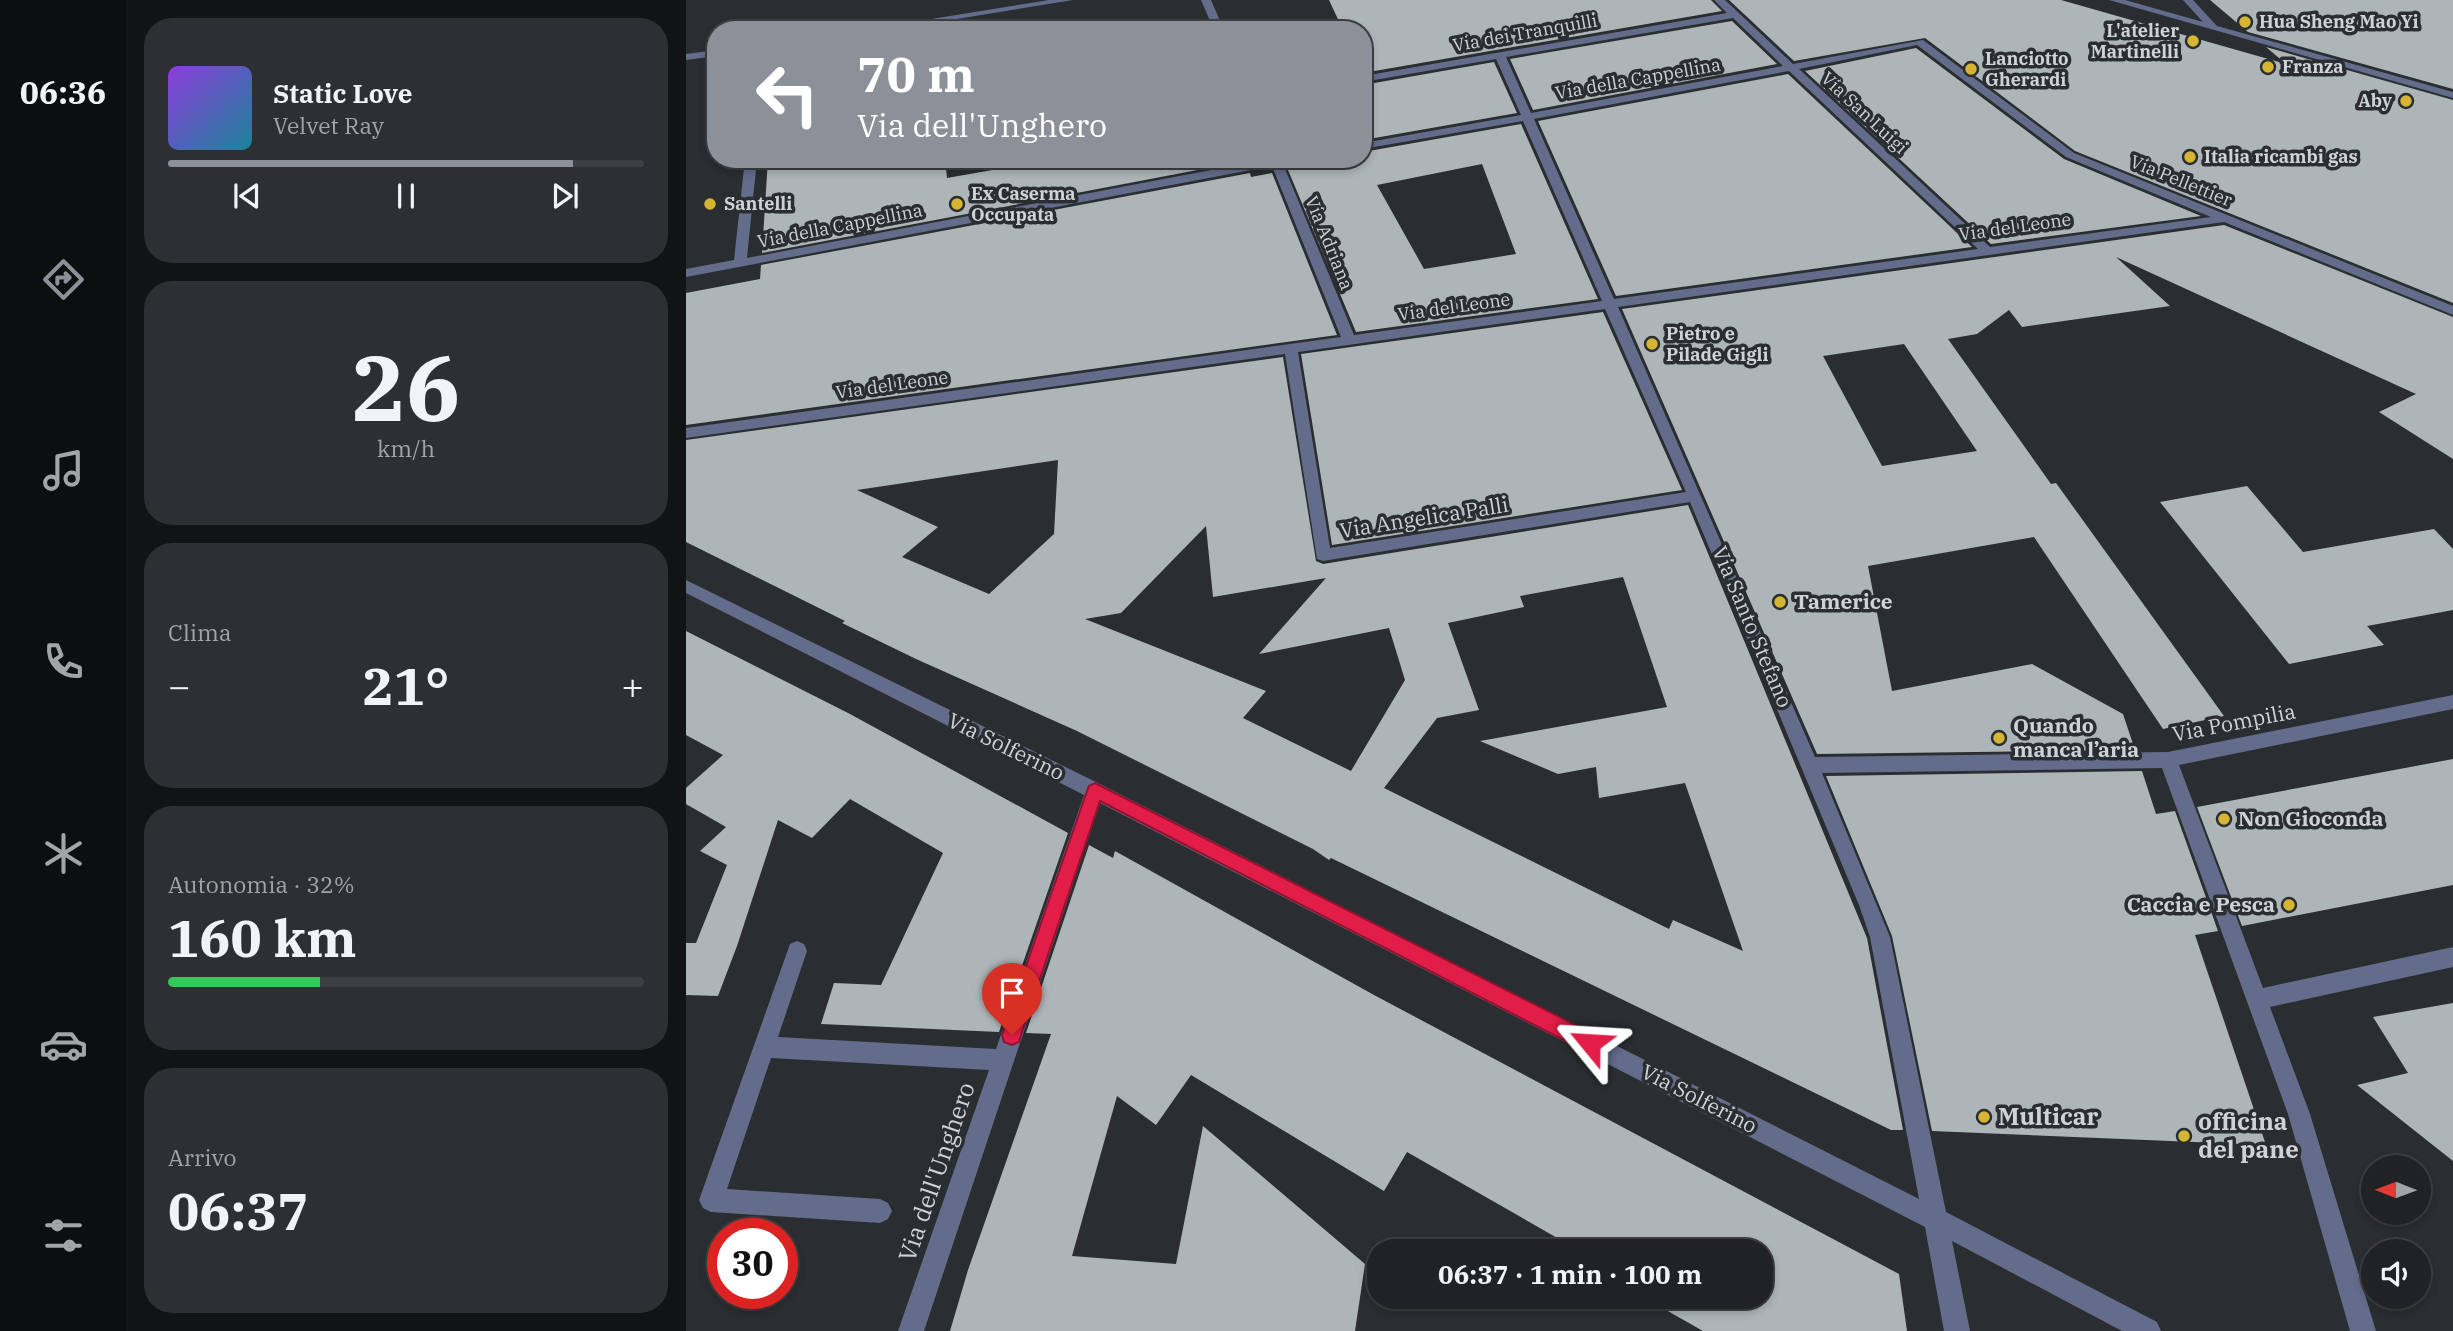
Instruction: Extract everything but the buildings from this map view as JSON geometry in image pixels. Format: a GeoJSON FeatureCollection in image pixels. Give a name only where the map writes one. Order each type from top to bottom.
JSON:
{"type":"FeatureCollection","features":[{"type":"Feature","properties":{"kind":"street"},"geometry":{"type":"LineString","coordinates":[[928,21],[1068,0]]}},
{"type":"Feature","properties":{"kind":"street"},"geometry":{"type":"LineString","coordinates":[[1206,0],[1215,21]]}},
{"type":"Feature","properties":{"kind":"street","name":"Via San Luigi"},"geometry":{"type":"LineString","coordinates":[[1719,0],[1987,251]]}},
{"type":"Feature","properties":{"kind":"street"},"geometry":{"type":"LineString","coordinates":[[2114,0],[2453,95]]}},
{"type":"Feature","properties":{"kind":"street"},"geometry":{"type":"LineString","coordinates":[[2188,0],[2213,27]]}},
{"type":"Feature","properties":{"kind":"street","name":"Via dei Tranquilli"},"geometry":{"type":"LineString","coordinates":[[1372,77],[1734,15]]}},
{"type":"Feature","properties":{"kind":"street","name":"Via della Cappellina"},"geometry":{"type":"LineString","coordinates":[[1372,144],[1919,42]]}},
{"type":"Feature","properties":{"kind":"street","name":"Via Pellettier"},"geometry":{"type":"LineString","coordinates":[[1919,42],[2070,155],[2453,310]]}},
{"type":"Feature","properties":{"kind":"street"},"geometry":{"type":"LineString","coordinates":[[686,57],[707,54]]}},
{"type":"Feature","properties":{"kind":"street","name":"Via Santo Stefano"},"geometry":{"type":"LineString","coordinates":[[1500,56],[1695,496],[1811,765],[1880,937],[1956,1331]]}},
{"type":"Feature","properties":{"kind":"street"},"geometry":{"type":"LineString","coordinates":[[740,262],[750,168]]}},
{"type":"Feature","properties":{"kind":"street","name":"Via della Cappellina"},"geometry":{"type":"LineString","coordinates":[[686,273],[1238,168]]}},
{"type":"Feature","properties":{"kind":"street","name":"Via Adriana"},"geometry":{"type":"LineString","coordinates":[[1283,168],[1349,340]]}},
{"type":"Feature","properties":{"kind":"street","name":"Via del Leone"},"geometry":{"type":"LineString","coordinates":[[686,433],[2227,218]]}},
{"type":"Feature","properties":{"kind":"street","name":"Via Angelica Palli"},"geometry":{"type":"LineString","coordinates":[[1292,349],[1323,555],[1695,496]]}},
{"type":"Feature","properties":{"kind":"street","name":"Via Solferino"},"geometry":{"type":"LineString","coordinates":[[686,586],[1095,791],[2148,1331]]}},
{"type":"Feature","properties":{"kind":"street","name":"Via Pompilia"},"geometry":{"type":"LineString","coordinates":[[1811,765],[2168,760],[2453,702]]}},
{"type":"Feature","properties":{"kind":"street"},"geometry":{"type":"LineString","coordinates":[[2168,760],[2299,1114],[2363,1331]]}},
{"type":"Feature","properties":{"kind":"street","name":"Via dell'Unghero"},"geometry":{"type":"LineString","coordinates":[[911,1331],[1095,791]]}},
{"type":"Feature","properties":{"kind":"street"},"geometry":{"type":"LineString","coordinates":[[797,951],[711,1200],[880,1212]]}},
{"type":"Feature","properties":{"kind":"street"},"geometry":{"type":"LineString","coordinates":[[2257,1000],[2453,957]]}},
{"type":"Feature","properties":{"kind":"street"},"geometry":{"type":"LineString","coordinates":[[764,1047],[1003,1060]]}},
{"type":"Feature","properties":{"kind":"place","name":"Hua Sheng Mao Yi"},"geometry":{"type":"Point","coordinates":[2245,22]}},
{"type":"Feature","properties":{"kind":"place","name":"L'atelier Martinelli"},"geometry":{"type":"Point","coordinates":[2193,41]}},
{"type":"Feature","properties":{"kind":"place","name":"Franza"},"geometry":{"type":"Point","coordinates":[2268,67]}},
{"type":"Feature","properties":{"kind":"place","name":"Lanciotto Gherardi"},"geometry":{"type":"Point","coordinates":[1971,69]}},
{"type":"Feature","properties":{"kind":"place","name":"Aby"},"geometry":{"type":"Point","coordinates":[2406,101]}},
{"type":"Feature","properties":{"kind":"place","name":"Italia ricambi gas"},"geometry":{"type":"Point","coordinates":[2190,157]}},
{"type":"Feature","properties":{"kind":"place","name":"Santelli"},"geometry":{"type":"Point","coordinates":[710,204]}},
{"type":"Feature","properties":{"kind":"place","name":"Ex Caserma Occupata"},"geometry":{"type":"Point","coordinates":[957,204]}},
{"type":"Feature","properties":{"kind":"place","name":"Pietro e Pilade Gigli"},"geometry":{"type":"Point","coordinates":[1652,344]}},
{"type":"Feature","properties":{"kind":"place","name":"Tamerice"},"geometry":{"type":"Point","coordinates":[1780,602]}},
{"type":"Feature","properties":{"kind":"place","name":"Quando manca l’aria"},"geometry":{"type":"Point","coordinates":[1999,738]}},
{"type":"Feature","properties":{"kind":"place","name":"Non Gioconda"},"geometry":{"type":"Point","coordinates":[2224,819]}},
{"type":"Feature","properties":{"kind":"place","name":"Caccia e Pesca"},"geometry":{"type":"Point","coordinates":[2289,905]}},
{"type":"Feature","properties":{"kind":"place","name":"Multicar"},"geometry":{"type":"Point","coordinates":[1984,1117]}},
{"type":"Feature","properties":{"kind":"place","name":"officina del pane"},"geometry":{"type":"Point","coordinates":[2184,1136]}},
{"type":"Feature","properties":{"kind":"route"},"geometry":{"type":"LineString","coordinates":[[1012,1035],[1095,791],[1590,1043]]}}]}
